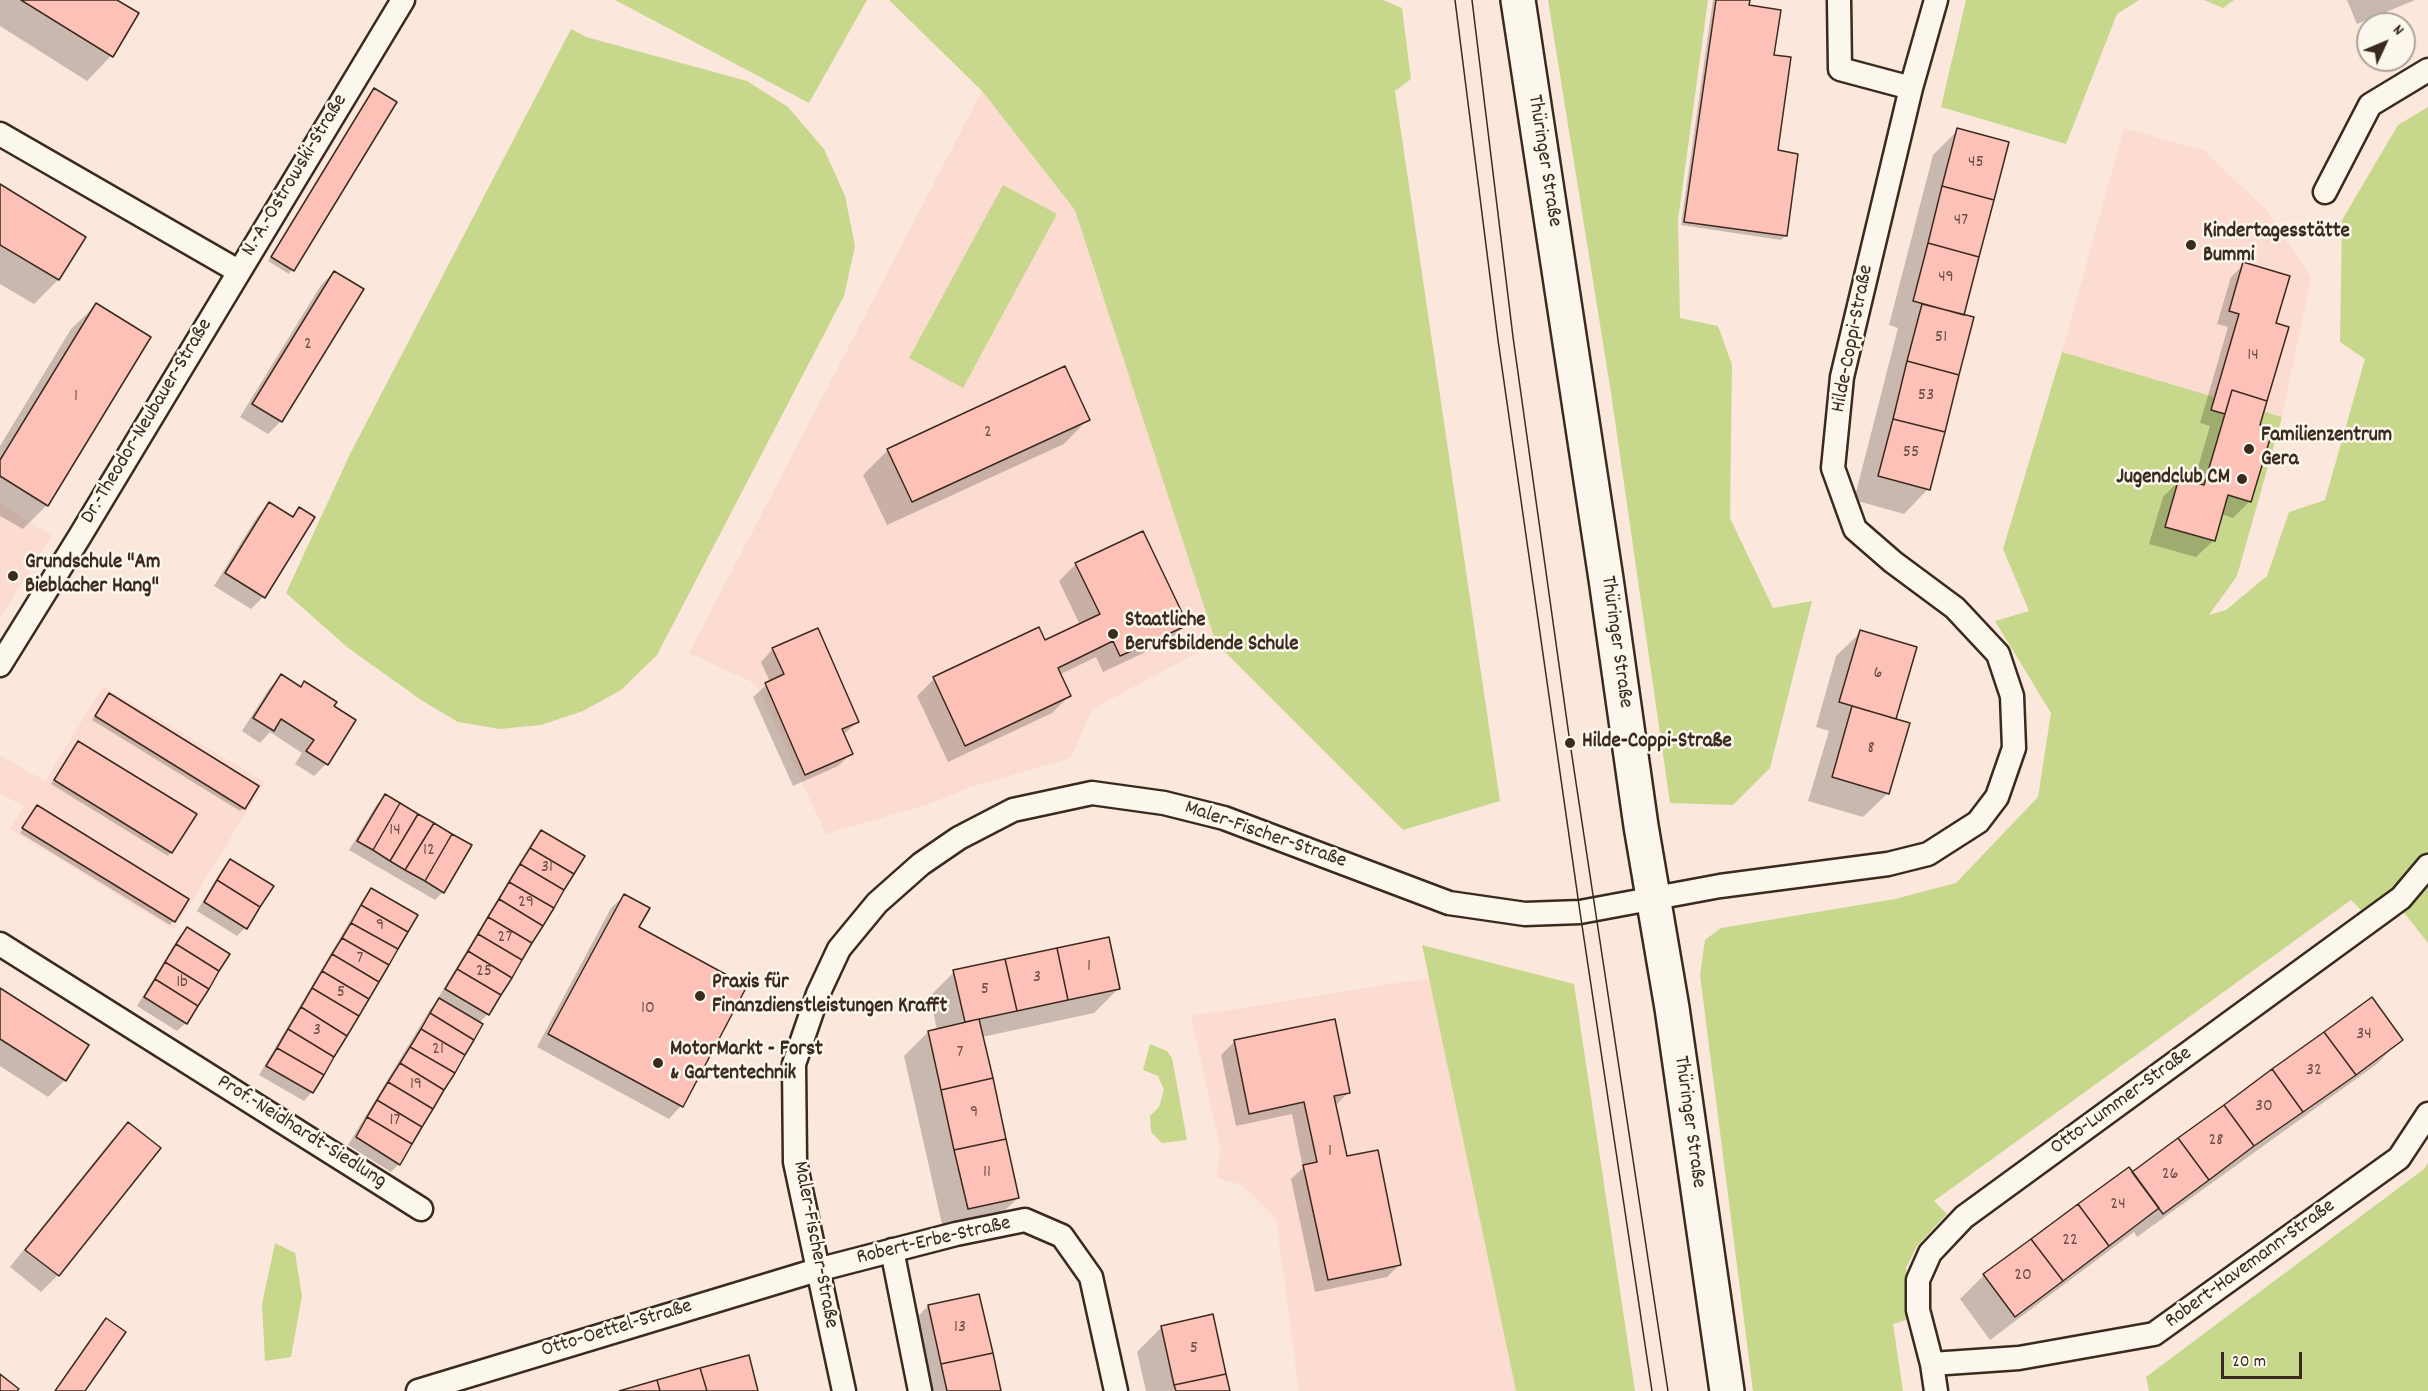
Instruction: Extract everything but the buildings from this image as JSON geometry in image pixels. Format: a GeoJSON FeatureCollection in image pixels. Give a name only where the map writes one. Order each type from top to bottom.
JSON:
{"type":"FeatureCollection","features":[{"type":"Feature","properties":{"kind":"main road","name":"Thüringer Straße"},"geometry":{"type":"LineString","coordinates":[[1518,0],[1653,899],[1672,1008],[1727,1391]]}},
{"type":"Feature","properties":{"kind":"street","name":"N.-A.-Ostrowski-Straße"},"geometry":{"type":"LineString","coordinates":[[0,134],[238,271],[403,0]]}},
{"type":"Feature","properties":{"kind":"street"},"geometry":{"type":"LineString","coordinates":[[1839,0],[1840,69],[1911,88]]}},
{"type":"Feature","properties":{"kind":"street","name":"Hilde-Coppi-Straße"},"geometry":{"type":"LineString","coordinates":[[1653,899],[1720,886],[1888,864],[1928,854],[1978,822],[1997,797],[2014,748],[2012,696],[1998,654],[1955,609],[1854,529],[1833,468],[1842,377],[1911,88],[1936,0]]}},
{"type":"Feature","properties":{"kind":"street"},"geometry":{"type":"LineString","coordinates":[[2325,192],[2370,105],[2428,70]]}},
{"type":"Feature","properties":{"kind":"street","name":"Dr.-Theodor-Neubauer-Straße"},"geometry":{"type":"LineString","coordinates":[[0,665],[238,271]]}},
{"type":"Feature","properties":{"kind":"street","name":"Maler-Fischer-Straße"},"geometry":{"type":"LineString","coordinates":[[844,1391],[795,1162],[794,1064],[818,994],[839,949],[877,903],[921,864],[959,837],[1013,810],[1092,794],[1164,803],[1224,818],[1449,903],[1514,913],[1559,914],[1653,899]]}},
{"type":"Feature","properties":{"kind":"street","name":"Otto-Lummer-Straße"},"geometry":{"type":"LineString","coordinates":[[1936,1391],[1932,1364],[1918,1310],[1918,1280],[1930,1253],[1964,1217],[2401,898],[2428,866]]}},
{"type":"Feature","properties":{"kind":"street","name":"Prof.-Neidhardt-Siedlung"},"geometry":{"type":"LineString","coordinates":[[0,944],[422,1209]]}},
{"type":"Feature","properties":{"kind":"street","name":"Robert-Havemann-Straße"},"geometry":{"type":"LineString","coordinates":[[1932,1364],[2019,1358],[2154,1334],[2399,1158],[2428,1114]]}},
{"type":"Feature","properties":{"kind":"street","name":"Robert-Erbe-Straße"},"geometry":{"type":"LineString","coordinates":[[817,1270],[892,1250],[1025,1220],[1062,1236],[1091,1277],[1116,1391]]}},
{"type":"Feature","properties":{"kind":"street"},"geometry":{"type":"LineString","coordinates":[[892,1250],[920,1391]]}},
{"type":"Feature","properties":{"kind":"street","name":"Otto-Oettel-Straße"},"geometry":{"type":"LineString","coordinates":[[418,1391],[817,1270]]}},
{"type":"Feature","properties":{"kind":"shaded area"},"geometry":{"type":"Polygon","coordinates":[[[982,91],[1076,210],[1216,643],[1092,709],[1071,758],[968,788],[929,804],[826,834],[756,684],[689,653],[982,91]]]}},
{"type":"Feature","properties":{"kind":"shaded area","name":"Kindertagesstätte Bummi"},"geometry":{"type":"Polygon","coordinates":[[[2124,128],[2205,151],[2268,212],[2311,278],[2282,417],[2062,352],[2124,128]]]}},
{"type":"Feature","properties":{"kind":"shaded area","name":"Grundschule \"Am Bieblacher Hang\""},"geometry":{"type":"Polygon","coordinates":[[[0,502],[52,536],[0,617],[0,502]]]}},
{"type":"Feature","properties":{"kind":"shaded area"},"geometry":{"type":"Polygon","coordinates":[[[103,686],[265,782],[174,930],[10,829],[24,807],[0,793],[0,755],[45,781],[103,686]]]}},
{"type":"Feature","properties":{"kind":"shaded area"},"geometry":{"type":"Polygon","coordinates":[[[1429,978],[1516,1391],[1299,1391],[1276,1219],[1242,1185],[1217,1178],[1220,1148],[1191,1016],[1429,978]]]}},
{"type":"Feature","properties":{"kind":"green space"},"geometry":{"type":"Polygon","coordinates":[[[615,0],[867,0],[809,103],[615,0]]]}},
{"type":"Feature","properties":{"kind":"green space"},"geometry":{"type":"Polygon","coordinates":[[[889,0],[1383,0],[1402,8],[1411,79],[1395,91],[1500,801],[1403,830],[1216,643],[1075,210],[982,91],[889,0]]]}},
{"type":"Feature","properties":{"kind":"green space"},"geometry":{"type":"Polygon","coordinates":[[[1548,0],[1708,0],[1678,220],[1680,318],[1718,326],[1732,365],[1730,518],[1773,608],[1812,601],[1770,768],[1733,805],[1670,803],[1611,393],[1548,0]]]}},
{"type":"Feature","properties":{"kind":"green space"},"geometry":{"type":"Polygon","coordinates":[[[1966,0],[2139,0],[2117,14],[2066,144],[1941,107],[1966,0]]]}},
{"type":"Feature","properties":{"kind":"green space"},"geometry":{"type":"Polygon","coordinates":[[[2204,0],[2234,0],[2223,8],[2204,0]]]}},
{"type":"Feature","properties":{"kind":"green space"},"geometry":{"type":"Polygon","coordinates":[[[571,29],[586,37],[747,81],[788,107],[824,149],[845,196],[855,246],[844,296],[657,655],[621,690],[583,711],[541,725],[500,729],[458,722],[421,700],[347,647],[286,593],[350,454],[571,29]]]}},
{"type":"Feature","properties":{"kind":"green space"},"geometry":{"type":"Polygon","coordinates":[[[2428,107],[2428,943],[2390,895],[2364,913],[2351,900],[1934,1201],[1947,1214],[1917,1246],[1906,1268],[1909,1319],[1893,1324],[1903,1391],[1753,1391],[1700,975],[1705,940],[1721,928],[1895,899],[1956,883],[2038,797],[2051,713],[1995,621],[2029,611],[2003,549],[2062,352],[2282,417],[2237,576],[2209,615],[2226,610],[2267,576],[2289,512],[2325,500],[2365,359],[2340,342],[2342,220],[2398,125],[2428,107]]]}},
{"type":"Feature","properties":{"kind":"green space"},"geometry":{"type":"Polygon","coordinates":[[[1003,185],[1057,214],[963,388],[909,358],[1003,185]]]}},
{"type":"Feature","properties":{"kind":"green space"},"geometry":{"type":"Polygon","coordinates":[[[1422,945],[1574,984],[1635,1391],[1516,1391],[1422,945]]]}},
{"type":"Feature","properties":{"kind":"green space"},"geometry":{"type":"Polygon","coordinates":[[[1150,1044],[1167,1051],[1172,1058],[1187,1140],[1162,1143],[1151,1132],[1150,1116],[1159,1107],[1164,1090],[1158,1076],[1143,1070],[1150,1044]]]}},
{"type":"Feature","properties":{"kind":"green space"},"geometry":{"type":"Polygon","coordinates":[[[2428,1163],[2428,1391],[2149,1391],[2146,1377],[2424,1169],[2428,1163]]]}},
{"type":"Feature","properties":{"kind":"green space"},"geometry":{"type":"Polygon","coordinates":[[[275,1243],[295,1253],[302,1296],[291,1357],[265,1361],[262,1304],[275,1243]]]}},
{"type":"Feature","properties":{"kind":"tram line"},"geometry":{"type":"LineString","coordinates":[[1455,0],[1498,340],[1652,1391]]}},
{"type":"Feature","properties":{"kind":"tram line"},"geometry":{"type":"LineString","coordinates":[[1472,0],[1513,337],[1570,743],[1668,1391]]}},
{"type":"Feature","properties":{"kind":"place","name":"Kindertagesstätte Bummi"},"geometry":{"type":"Point","coordinates":[2191,245]}},
{"type":"Feature","properties":{"kind":"place","name":"Familienzentrum Gera"},"geometry":{"type":"Point","coordinates":[2249,449]}},
{"type":"Feature","properties":{"kind":"place","name":"Jugendclub CM"},"geometry":{"type":"Point","coordinates":[2242,479]}},
{"type":"Feature","properties":{"kind":"place","name":"Grundschule \"Am Bieblacher Hang\""},"geometry":{"type":"Point","coordinates":[13,576]}},
{"type":"Feature","properties":{"kind":"place","name":"Staatliche Berufsbildende Schule"},"geometry":{"type":"Point","coordinates":[1113,634]}},
{"type":"Feature","properties":{"kind":"place","name":"Hilde-Coppi-Straße"},"geometry":{"type":"Point","coordinates":[1570,743]}},
{"type":"Feature","properties":{"kind":"place","name":"Praxis für Finanzdienstleistungen Krafft"},"geometry":{"type":"Point","coordinates":[700,996]}},
{"type":"Feature","properties":{"kind":"place","name":"MotorMarkt - Forst & Gartentechnik"},"geometry":{"type":"Point","coordinates":[658,1063]}}]}
